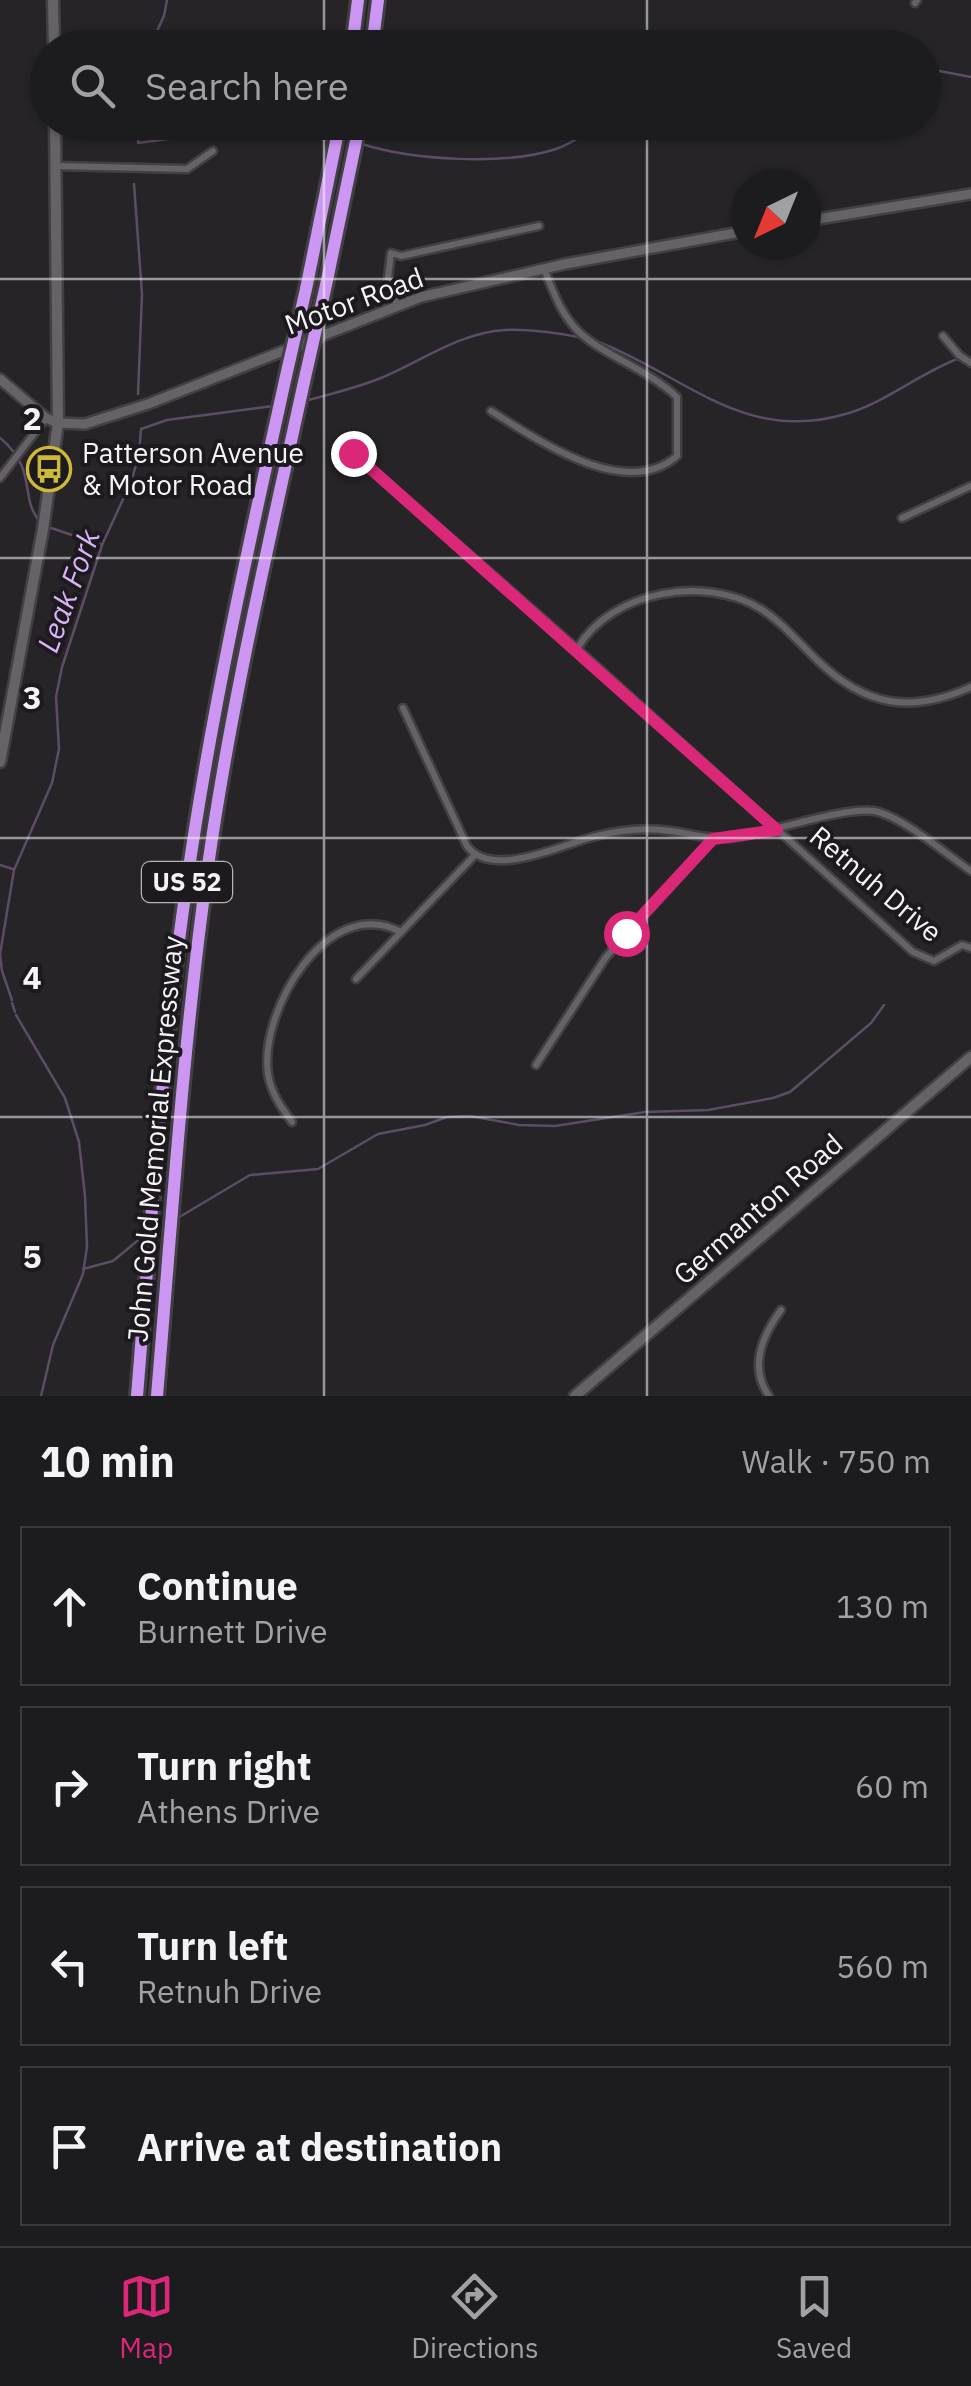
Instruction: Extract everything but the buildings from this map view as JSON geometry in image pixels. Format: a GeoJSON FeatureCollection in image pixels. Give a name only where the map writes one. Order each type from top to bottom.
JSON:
{"type":"FeatureCollection","features":[{"type":"Feature","properties":{"kind":"highway"},"geometry":{"type":"LineString","coordinates":[[354,30],[358,0]]}},
{"type":"Feature","properties":{"kind":"highway"},"geometry":{"type":"LineString","coordinates":[[374,30],[378,0]]}},
{"type":"Feature","properties":{"kind":"highway","name":"John Gold Memorial Expressway"},"geometry":{"type":"LineString","coordinates":[[137,1396],[170,1024],[188,870],[221,677],[336,140]]}},
{"type":"Feature","properties":{"kind":"highway","name":"John Gold Memorial Expressway"},"geometry":{"type":"LineString","coordinates":[[160,1396],[160,1352],[187,1045],[208,866],[232,722],[356,140]]}},
{"type":"Feature","properties":{"kind":"main road"},"geometry":{"type":"LineString","coordinates":[[53,0],[54,30]]}},
{"type":"Feature","properties":{"kind":"main road"},"geometry":{"type":"LineString","coordinates":[[0,762],[58,423],[55,140]]}},
{"type":"Feature","properties":{"kind":"main road","name":"Germanton Road"},"geometry":{"type":"LineString","coordinates":[[576,1396],[971,1057]]}},
{"type":"Feature","properties":{"kind":"street"},"geometry":{"type":"LineString","coordinates":[[56,166],[187,170],[213,151]]}},
{"type":"Feature","properties":{"kind":"street"},"geometry":{"type":"LineString","coordinates":[[821,219],[971,194]]}},
{"type":"Feature","properties":{"kind":"street"},"geometry":{"type":"LineString","coordinates":[[398,305],[388,278],[391,254],[402,256],[539,226]]}},
{"type":"Feature","properties":{"kind":"street","name":"Motor Road"},"geometry":{"type":"LineString","coordinates":[[0,379],[46,418],[58,423],[85,424],[123,413],[398,305],[544,268],[731,234]]}},
{"type":"Feature","properties":{"kind":"street"},"geometry":{"type":"LineString","coordinates":[[491,411],[540,442],[596,468],[635,472],[668,464],[678,456],[677,397],[657,378],[576,330],[562,310],[544,268]]}},
{"type":"Feature","properties":{"kind":"street"},"geometry":{"type":"LineString","coordinates":[[943,336],[971,363]]}},
{"type":"Feature","properties":{"kind":"street"},"geometry":{"type":"LineString","coordinates":[[0,478],[46,418]]}},
{"type":"Feature","properties":{"kind":"street","name":"Retnuh Drive"},"geometry":{"type":"LineString","coordinates":[[353,453],[926,960],[940,960],[962,945],[971,948]]}},
{"type":"Feature","properties":{"kind":"street"},"geometry":{"type":"LineString","coordinates":[[902,518],[971,486]]}},
{"type":"Feature","properties":{"kind":"street"},"geometry":{"type":"LineString","coordinates":[[577,649],[601,623],[635,602],[658,594],[702,592],[732,596],[758,607],[846,685],[882,700],[927,701],[971,687]]}},
{"type":"Feature","properties":{"kind":"street"},"geometry":{"type":"LineString","coordinates":[[403,708],[467,846],[475,855],[518,859],[624,830],[658,829],[713,839],[878,812],[971,872]]}},
{"type":"Feature","properties":{"kind":"street"},"geometry":{"type":"LineString","coordinates":[[536,1065],[606,957],[713,839]]}},
{"type":"Feature","properties":{"kind":"street"},"geometry":{"type":"LineString","coordinates":[[356,979],[475,855]]}},
{"type":"Feature","properties":{"kind":"street"},"geometry":{"type":"LineString","coordinates":[[292,1122],[277,1101],[268,1072],[272,1028],[290,986],[316,950],[346,929],[368,923],[402,932]]}},
{"type":"Feature","properties":{"kind":"street"},"geometry":{"type":"LineString","coordinates":[[769,1396],[760,1382],[759,1359],[766,1334],[781,1310]]}},
{"type":"Feature","properties":{"kind":"waterway","name":"Leak Fork"},"geometry":{"type":"LineString","coordinates":[[157,30],[167,0]]}},
{"type":"Feature","properties":{"kind":"waterway"},"geometry":{"type":"LineString","coordinates":[[941,71],[971,77]]}},
{"type":"Feature","properties":{"kind":"waterway"},"geometry":{"type":"LineString","coordinates":[[138,140],[138,143],[160,140]]}},
{"type":"Feature","properties":{"kind":"waterway"},"geometry":{"type":"LineString","coordinates":[[362,144],[406,154],[485,159],[535,154],[575,140]]}},
{"type":"Feature","properties":{"kind":"waterway","name":"Leak Fork"},"geometry":{"type":"LineString","coordinates":[[134,184],[142,294],[138,394]]}},
{"type":"Feature","properties":{"kind":"waterway"},"geometry":{"type":"LineString","coordinates":[[305,401],[372,382],[457,342],[489,332],[525,330],[583,338]]}},
{"type":"Feature","properties":{"kind":"waterway"},"geometry":{"type":"LineString","coordinates":[[596,341],[716,402],[778,420],[812,421],[849,413],[960,358]]}},
{"type":"Feature","properties":{"kind":"waterway","name":"Leak Fork"},"geometry":{"type":"LineString","coordinates":[[12,1000],[0,954],[14,870],[52,783],[59,749],[56,697],[62,667],[102,545],[131,482],[141,429],[167,420],[273,406]]}},
{"type":"Feature","properties":{"kind":"waterway"},"geometry":{"type":"LineString","coordinates":[[0,438],[20,461],[30,504],[41,523]]}},
{"type":"Feature","properties":{"kind":"waterway"},"geometry":{"type":"LineString","coordinates":[[48,527],[102,545]]}},
{"type":"Feature","properties":{"kind":"waterway"},"geometry":{"type":"LineString","coordinates":[[0,865],[13,869]]}},
{"type":"Feature","properties":{"kind":"waterway","name":"Leak Fork"},"geometry":{"type":"LineString","coordinates":[[12,1003],[15,1012]]}},
{"type":"Feature","properties":{"kind":"waterway"},"geometry":{"type":"LineString","coordinates":[[176,1219],[250,1175],[318,1169],[378,1134],[447,1117],[555,1126],[645,1112],[708,1110],[773,1098],[790,1092],[871,1023],[884,1005]]}},
{"type":"Feature","properties":{"kind":"waterway","name":"Leak Fork"},"geometry":{"type":"LineString","coordinates":[[16,1015],[65,1098],[79,1142],[85,1196],[87,1247],[83,1274],[53,1345],[41,1396]]}},
{"type":"Feature","properties":{"kind":"waterway"},"geometry":{"type":"LineString","coordinates":[[83,1269],[113,1261],[142,1237]]}},
{"type":"Feature","properties":{"kind":"place","name":"Patterson Avenue & Motor Road"},"geometry":{"type":"Point","coordinates":[49,469]}},
{"type":"Feature","properties":{"kind":"route"},"geometry":{"type":"LineString","coordinates":[[353,453],[777,830],[713,839],[626,933]]}}]}
